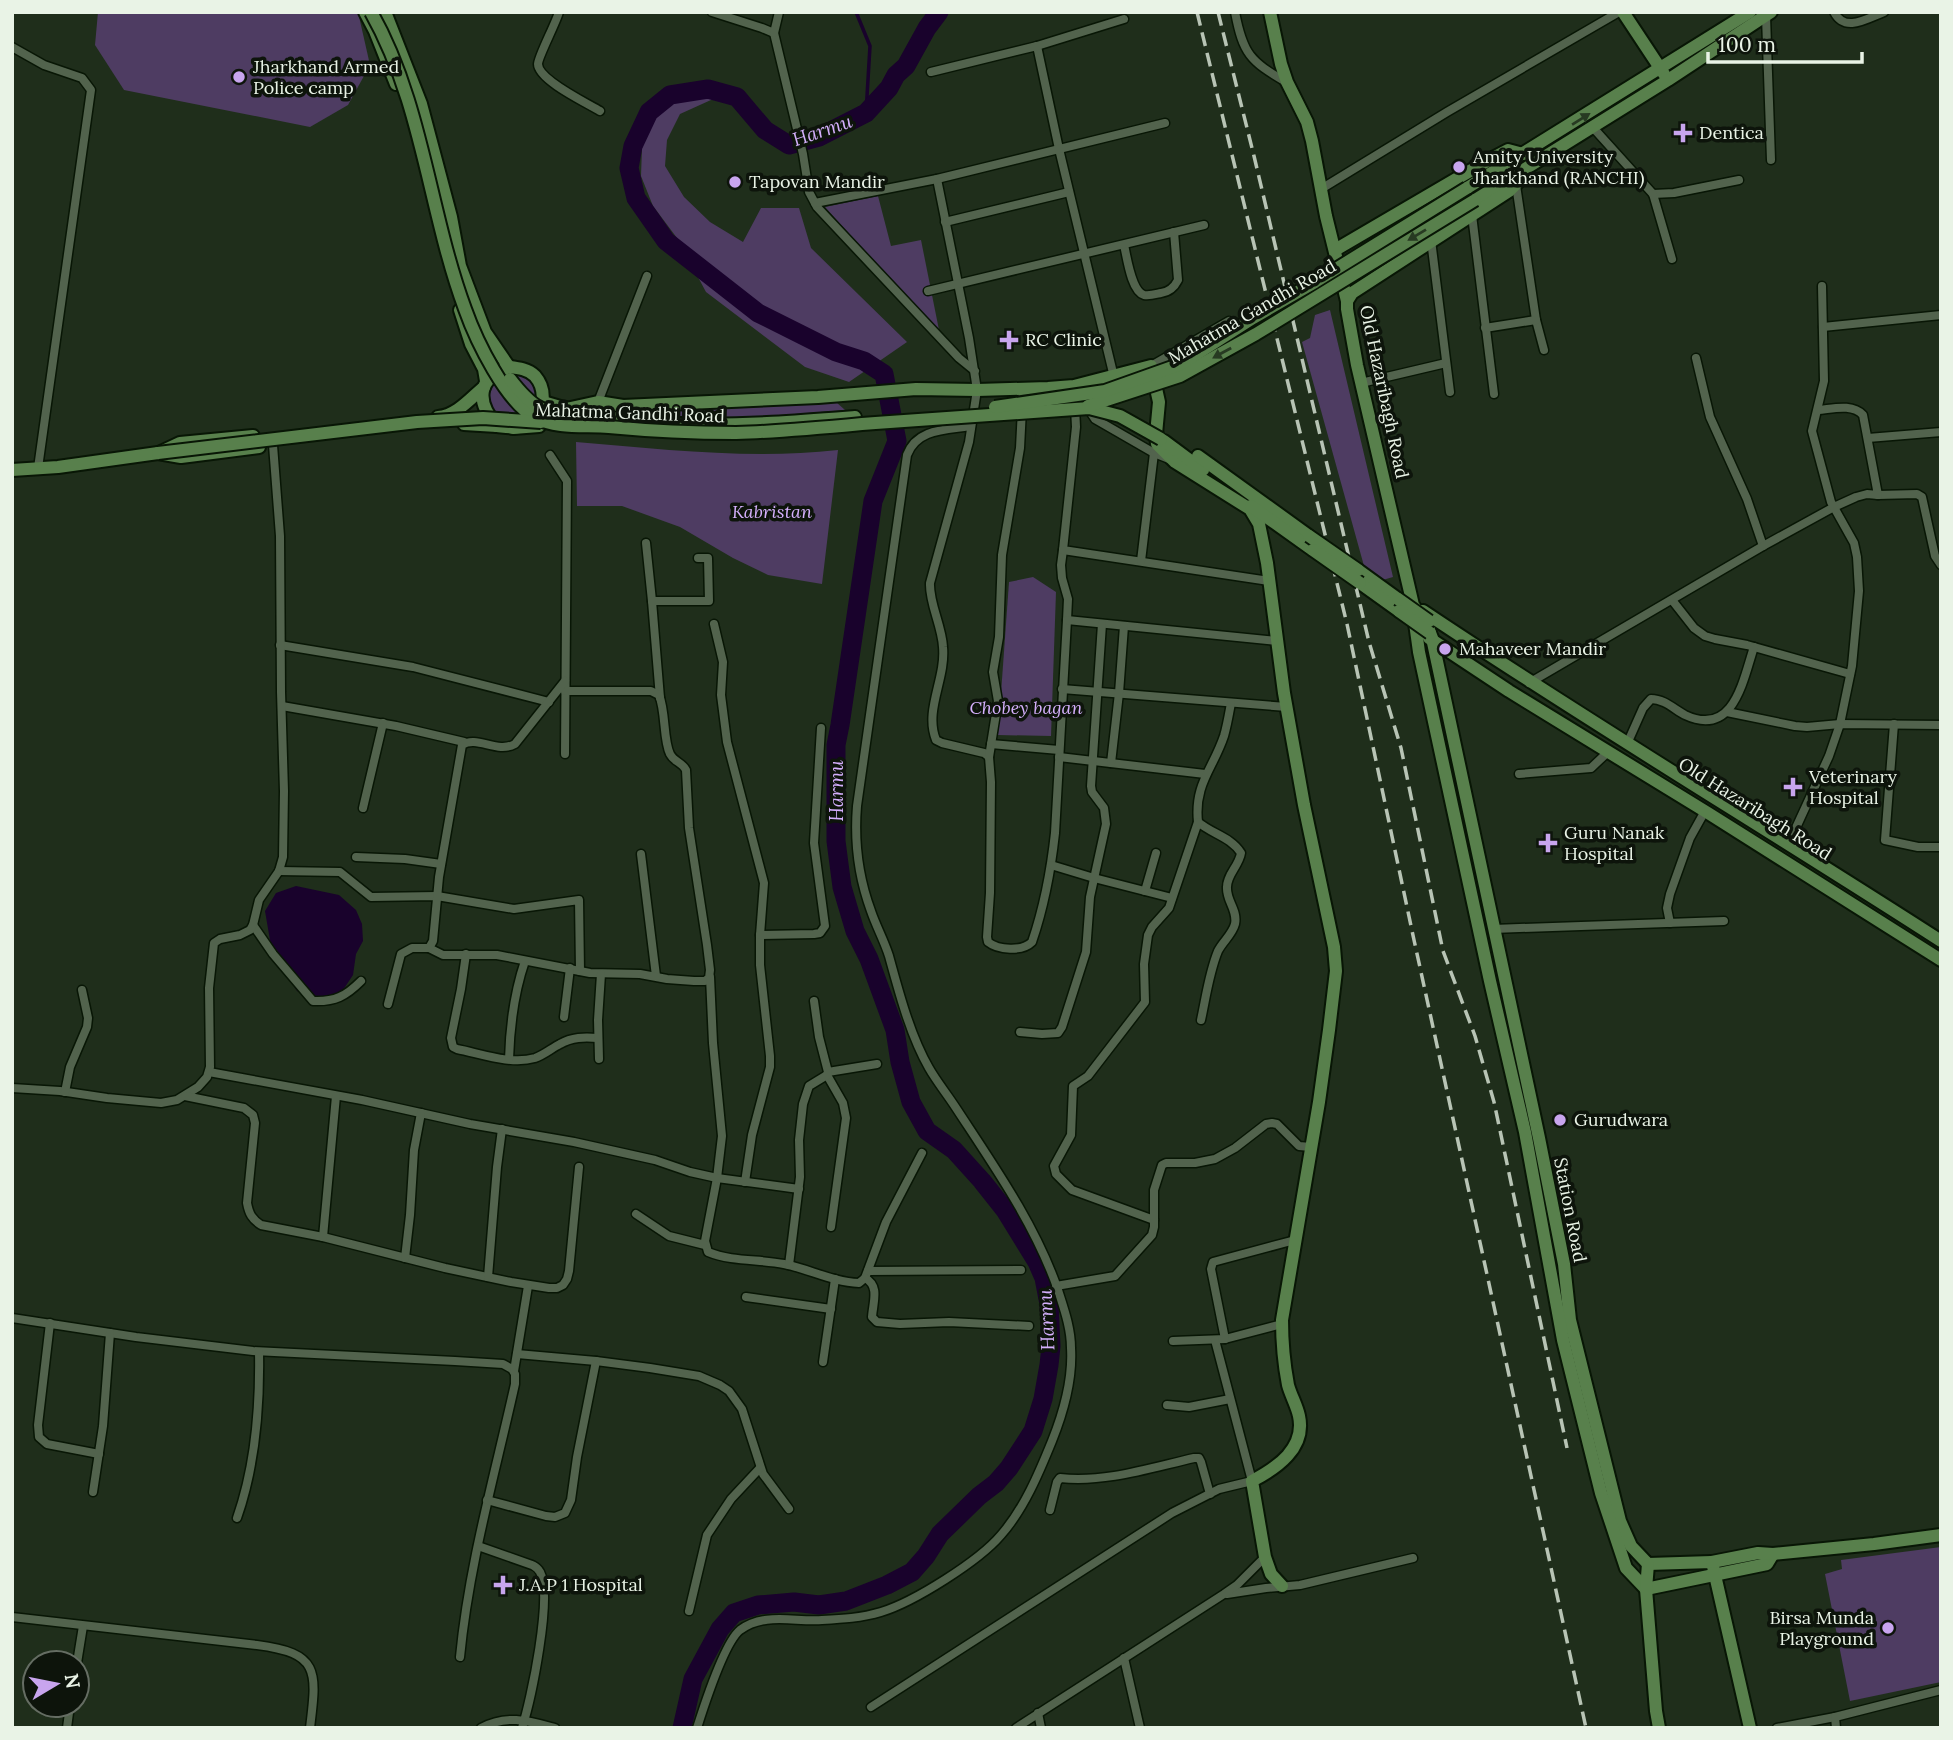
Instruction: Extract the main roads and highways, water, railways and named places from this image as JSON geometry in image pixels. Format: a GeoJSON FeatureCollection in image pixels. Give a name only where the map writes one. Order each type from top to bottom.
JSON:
{"type":"FeatureCollection","features":[{"type":"Feature","properties":{"kind":"main road"},"geometry":{"type":"LineString","coordinates":[[365,12],[396,82],[459,306],[471,344],[484,369],[482,402],[488,415],[498,426]]}},
{"type":"Feature","properties":{"kind":"main road"},"geometry":{"type":"LineString","coordinates":[[371,12],[410,107],[465,310],[506,389],[527,412],[545,422]]}},
{"type":"Feature","properties":{"kind":"main road"},"geometry":{"type":"LineString","coordinates":[[378,12],[386,24],[421,121],[451,243],[474,316],[505,373],[530,402],[543,411],[627,423],[722,429],[947,415],[1090,401],[1115,406],[1138,416],[1312,550],[1359,577]]}},
{"type":"Feature","properties":{"kind":"main road"},"geometry":{"type":"LineString","coordinates":[[1621,12],[1664,74]]}},
{"type":"Feature","properties":{"kind":"main road","name":"Mahatma Gandhi Road"},"geometry":{"type":"LineString","coordinates":[[543,402],[595,416],[678,424],[741,425],[918,424],[995,420],[1095,405],[1180,376],[1256,334],[1592,128],[1750,12]]}},
{"type":"Feature","properties":{"kind":"main road","name":"Mahatma Gandhi Road"},"geometry":{"type":"LineString","coordinates":[[513,428],[541,426],[673,435],[744,435],[998,407],[1105,391],[1181,364],[1253,317],[1467,188],[1769,14]]}},
{"type":"Feature","properties":{"kind":"main road"},"geometry":{"type":"LineString","coordinates":[[388,15],[424,116],[460,266],[485,332],[509,367]]}},
{"type":"Feature","properties":{"kind":"main road"},"geometry":{"type":"LineString","coordinates":[[1270,15],[1287,82],[1307,122],[1347,301]]}},
{"type":"Feature","properties":{"kind":"main road"},"geometry":{"type":"LineString","coordinates":[[1335,250],[1487,160],[1508,150],[1523,155]]}},
{"type":"Feature","properties":{"kind":"main road","name":"Old Hazaribagh Road"},"geometry":{"type":"LineString","coordinates":[[1527,168],[1523,177],[1508,191],[1352,293],[1347,301],[1361,383],[1413,605],[1427,630],[1550,702],[1941,946]]}},
{"type":"Feature","properties":{"kind":"main road"},"geometry":{"type":"LineString","coordinates":[[566,410],[598,402],[623,406],[818,397],[916,389],[977,390],[1074,386],[1151,366],[1159,402],[1157,444],[1175,462],[1251,509],[1259,524],[1287,707],[1304,805],[1334,947],[1336,971],[1282,1324],[1289,1387],[1299,1417],[1300,1434],[1297,1446],[1283,1460],[1252,1481],[1265,1557],[1271,1574],[1282,1586]]}},
{"type":"Feature","properties":{"kind":"main road"},"geometry":{"type":"LineString","coordinates":[[509,367],[523,368],[535,376],[542,388],[543,402],[537,415],[527,425],[513,428],[480,424],[412,427],[181,457],[158,453],[180,443],[445,416],[454,413],[496,372],[509,367]]}},
{"type":"Feature","properties":{"kind":"main road"},"geometry":{"type":"LineString","coordinates":[[12,470],[417,422],[483,418],[649,430],[738,433],[1089,408],[1121,416],[1161,434],[1309,536],[1509,691],[1941,958]]}},
{"type":"Feature","properties":{"kind":"main road"},"geometry":{"type":"LineString","coordinates":[[1413,605],[1530,683],[1789,843],[1941,941]]}},
{"type":"Feature","properties":{"kind":"main road"},"geometry":{"type":"LineString","coordinates":[[1427,630],[1503,682],[1707,808],[1941,958]]}},
{"type":"Feature","properties":{"kind":"main road"},"geometry":{"type":"LineString","coordinates":[[1427,630],[1422,666],[1525,1132],[1563,1340],[1601,1493],[1617,1543],[1626,1568],[1646,1589]]}},
{"type":"Feature","properties":{"kind":"main road","name":"Station Road"},"geometry":{"type":"LineString","coordinates":[[1427,630],[1539,1138],[1561,1252],[1570,1320],[1620,1521],[1631,1546],[1648,1564]]}},
{"type":"Feature","properties":{"kind":"main road"},"geometry":{"type":"LineString","coordinates":[[1659,1728],[1646,1589],[1648,1564],[1714,1569],[1767,1564],[1773,1554],[1941,1535]]}},
{"type":"Feature","properties":{"kind":"main road"},"geometry":{"type":"LineString","coordinates":[[1646,1589],[1714,1569]]}},
{"type":"Feature","properties":{"kind":"main road"},"geometry":{"type":"LineString","coordinates":[[1714,1569],[1749,1728]]}},
{"type":"Feature","properties":{"kind":"waterway"},"geometry":{"type":"LineString","coordinates":[[856,12],[870,46],[866,113]]}},
{"type":"Feature","properties":{"kind":"waterway","name":"Harmu"},"geometry":{"type":"LineString","coordinates":[[682,1728],[693,1679],[720,1629],[734,1613],[758,1605],[794,1602],[819,1605],[846,1601],[912,1572],[940,1534],[1009,1468],[1033,1431],[1043,1399],[1049,1365],[1049,1304],[1044,1278],[1005,1210],[954,1150],[927,1131],[911,1102],[895,1030],[869,959],[855,931],[842,887],[836,841],[836,745],[873,501],[897,441],[884,374],[864,361],[836,352],[758,313],[666,241],[636,198],[629,168],[633,146],[649,112],[670,95],[708,89],[737,97],[765,130],[789,145],[819,137],[866,113],[906,66],[939,12]]}},
{"type":"Feature","properties":{"kind":"railway"},"geometry":{"type":"LineString","coordinates":[[1197,12],[1347,624],[1586,1728]]}},
{"type":"Feature","properties":{"kind":"railway"},"geometry":{"type":"LineString","coordinates":[[1218,12],[1369,642],[1401,748],[1443,951],[1475,1036],[1494,1102],[1567,1448]]}},
{"type":"Feature","properties":{"kind":"place","name":"Jharkhand Armed Police camp"},"geometry":{"type":"Point","coordinates":[239,77]}},
{"type":"Feature","properties":{"kind":"place","name":"Dentica"},"geometry":{"type":"Point","coordinates":[1683,133]}},
{"type":"Feature","properties":{"kind":"place","name":"Amity University Jharkhand (RANCHI)"},"geometry":{"type":"Point","coordinates":[1459,167]}},
{"type":"Feature","properties":{"kind":"place","name":"Tapovan Mandir"},"geometry":{"type":"Point","coordinates":[735,182]}},
{"type":"Feature","properties":{"kind":"place","name":"RC Clinic"},"geometry":{"type":"Point","coordinates":[1009,340]}},
{"type":"Feature","properties":{"kind":"place","name":"Mahaveer Mandir"},"geometry":{"type":"Point","coordinates":[1445,649]}},
{"type":"Feature","properties":{"kind":"place","name":"Veterinary Hospital"},"geometry":{"type":"Point","coordinates":[1793,787]}},
{"type":"Feature","properties":{"kind":"place","name":"Guru Nanak Hospital"},"geometry":{"type":"Point","coordinates":[1548,843]}},
{"type":"Feature","properties":{"kind":"place","name":"Gurudwara"},"geometry":{"type":"Point","coordinates":[1560,1120]}},
{"type":"Feature","properties":{"kind":"place","name":"J.A.P 1 Hospital"},"geometry":{"type":"Point","coordinates":[503,1585]}},
{"type":"Feature","properties":{"kind":"place","name":"Birsa Munda Playground"},"geometry":{"type":"Point","coordinates":[1888,1628]}},
{"type":"Feature","properties":{"kind":"park label","name":"Kabristan"},"geometry":{"type":"Point","coordinates":[772,512]}},
{"type":"Feature","properties":{"kind":"park label","name":"Chobey bagan"},"geometry":{"type":"Point","coordinates":[1026,708]}}]}
